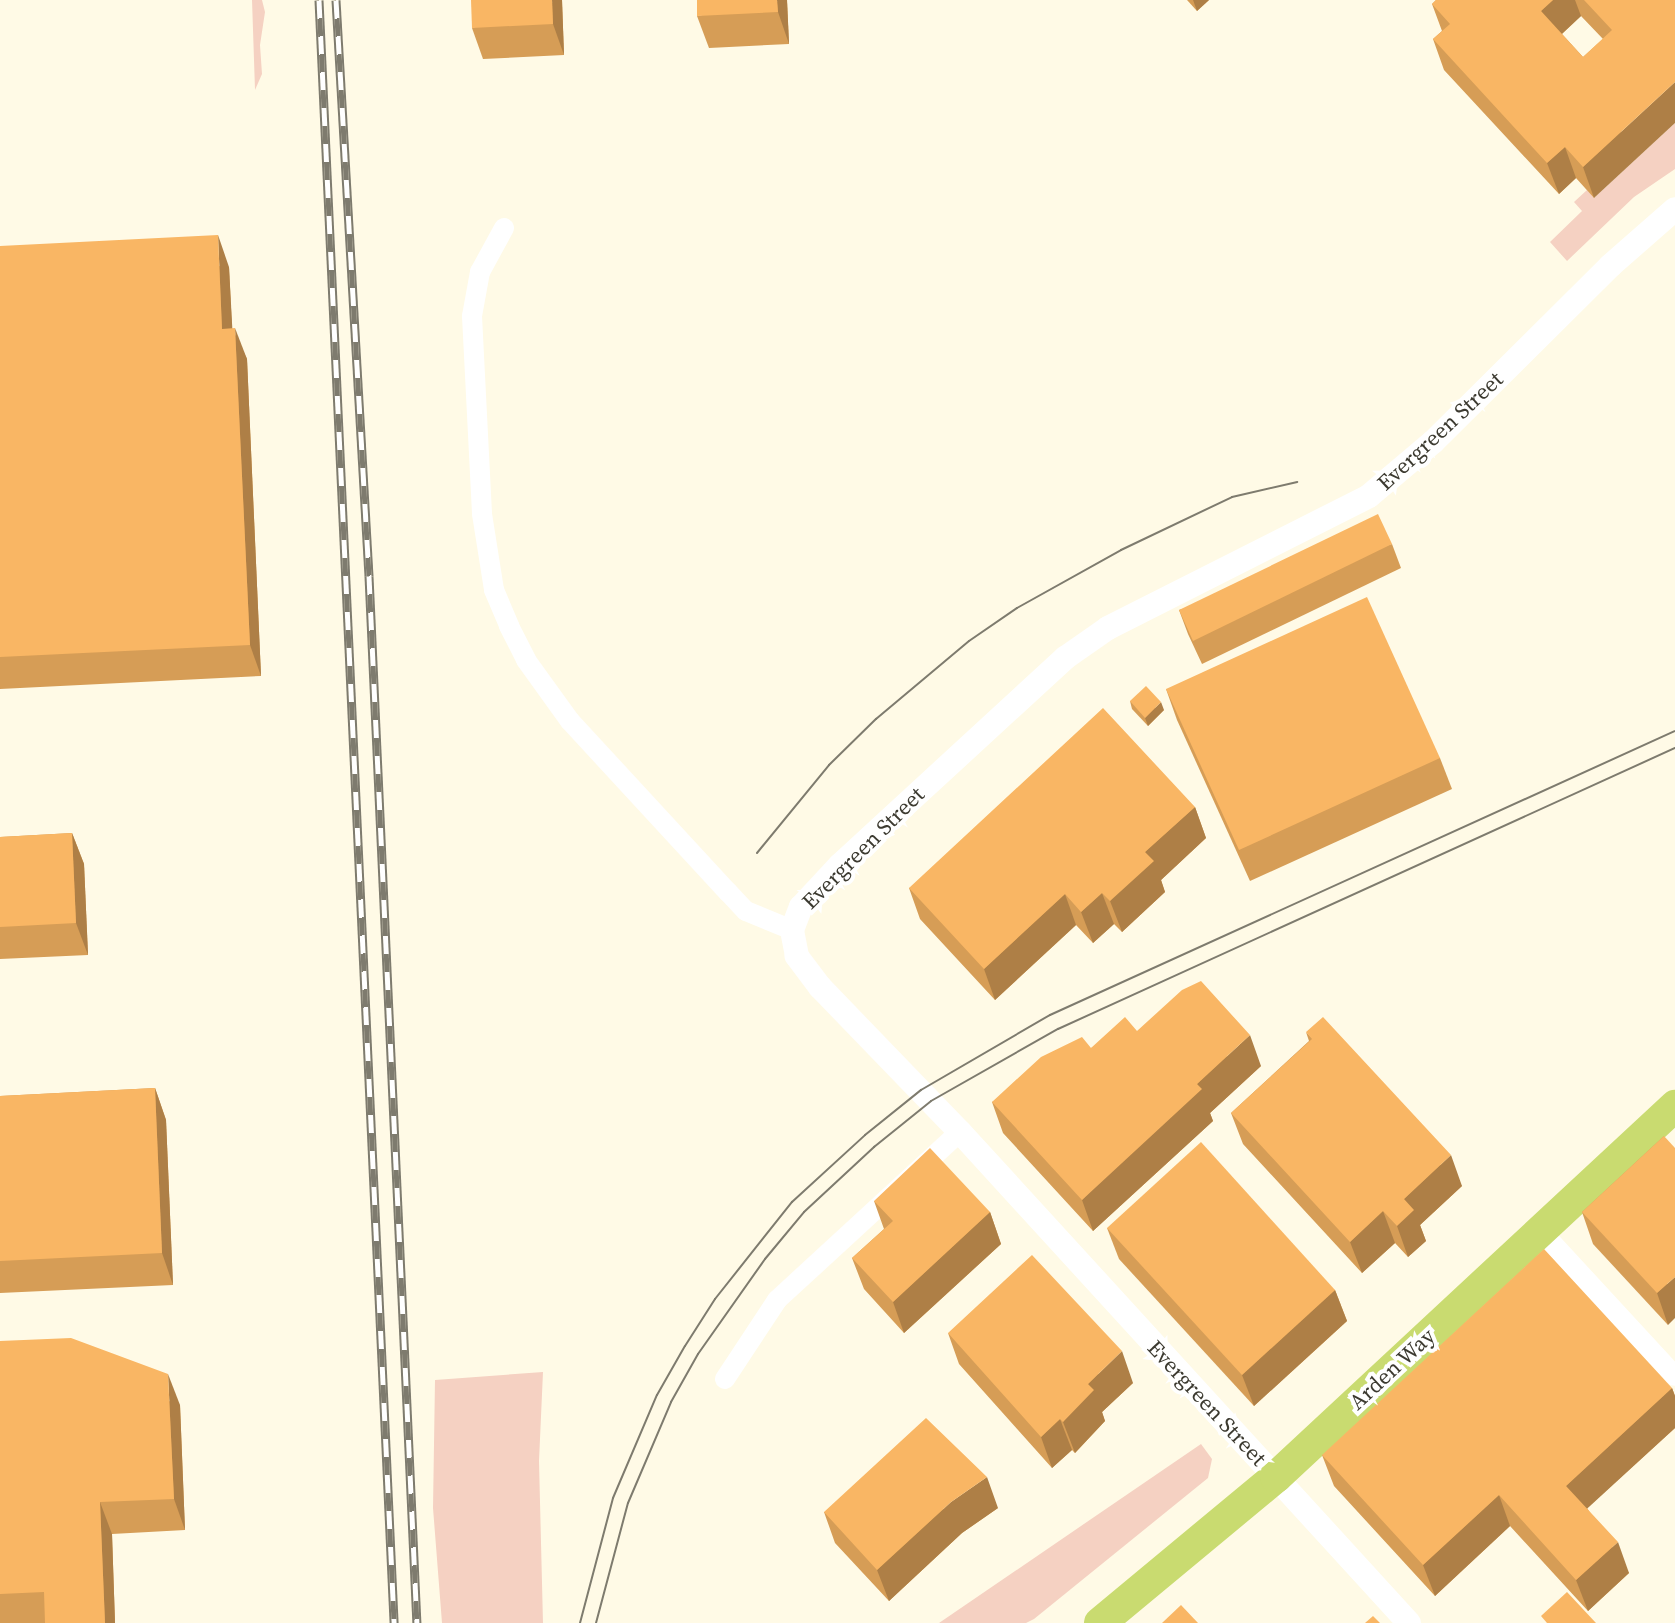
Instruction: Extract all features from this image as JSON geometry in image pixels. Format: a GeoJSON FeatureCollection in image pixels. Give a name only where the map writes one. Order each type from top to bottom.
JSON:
{"type":"FeatureCollection","features":[{"type":"Feature","properties":{"kind":"main road","name":"Arden Way"},"geometry":{"type":"LineString","coordinates":[[1100,1623],[1276,1477],[1675,1106]]}},
{"type":"Feature","properties":{"kind":"street","name":"Evergreen Street"},"geometry":{"type":"LineString","coordinates":[[1409,1623],[960,1132],[803,967],[791,942],[792,930],[801,907],[840,865],[1065,658],[1108,628],[1369,496],[1433,442],[1610,266],[1675,209]]}},
{"type":"Feature","properties":{"kind":"street"},"geometry":{"type":"LineString","coordinates":[[504,228],[480,272],[472,316],[483,528],[494,590],[526,660],[570,721],[746,911],[792,930]]}},
{"type":"Feature","properties":{"kind":"street"},"geometry":{"type":"LineString","coordinates":[[725,1379],[777,1300],[960,1132]]}},
{"type":"Feature","properties":{"kind":"street"},"geometry":{"type":"LineString","coordinates":[[1541,1231],[1675,1376]]}},
{"type":"Feature","properties":{"kind":"shaded area"},"geometry":{"type":"Polygon","coordinates":[[[252,0],[262,0],[265,12],[260,45],[262,74],[255,90],[252,0]]]}},
{"type":"Feature","properties":{"kind":"shaded area"},"geometry":{"type":"Polygon","coordinates":[[[1675,123],[1675,169],[1634,197],[1567,261],[1550,242],[1582,211],[1574,202],[1587,190],[1594,198],[1675,123]]]}},
{"type":"Feature","properties":{"kind":"shaded area"},"geometry":{"type":"Polygon","coordinates":[[[543,1372],[539,1461],[543,1623],[442,1623],[433,1508],[435,1380],[543,1372]]]}},
{"type":"Feature","properties":{"kind":"shaded area"},"geometry":{"type":"Polygon","coordinates":[[[1201,1444],[1212,1459],[1208,1478],[1034,1619],[1026,1623],[939,1623],[1201,1444]]]}},
{"type":"Feature","properties":{"kind":"building"},"geometry":{"type":"Polygon","coordinates":[[[471,0],[552,0],[553,24],[472,28],[471,0]]]}},
{"type":"Feature","properties":{"kind":"building"},"geometry":{"type":"Polygon","coordinates":[[[697,0],[777,0],[778,12],[697,16],[697,0]]]}},
{"type":"Feature","properties":{"kind":"building"},"geometry":{"type":"Polygon","coordinates":[[[1436,0],[1553,0],[1541,11],[1583,57],[1612,30],[1584,0],[1675,0],[1675,82],[1583,167],[1565,147],[1547,163],[1433,39],[1450,24],[1432,4],[1436,0]]]}},
{"type":"Feature","properties":{"kind":"building"},"geometry":{"type":"Polygon","coordinates":[[[218,235],[222,329],[235,328],[250,645],[0,657],[0,246],[218,235]]]}},
{"type":"Feature","properties":{"kind":"building"},"geometry":{"type":"Polygon","coordinates":[[[1378,514],[1392,544],[1193,641],[1179,610],[1378,514]]]}},
{"type":"Feature","properties":{"kind":"building"},"geometry":{"type":"Polygon","coordinates":[[[1367,597],[1440,758],[1239,850],[1166,689],[1367,597]]]}},
{"type":"Feature","properties":{"kind":"building"},"geometry":{"type":"Polygon","coordinates":[[[1146,686],[1161,702],[1145,718],[1130,701],[1146,686]]]}},
{"type":"Feature","properties":{"kind":"building"},"geometry":{"type":"Polygon","coordinates":[[[1103,708],[1195,807],[1145,852],[1154,861],[1110,901],[1102,893],[1081,912],[1065,894],[984,969],[909,888],[1103,708]]]}},
{"type":"Feature","properties":{"kind":"building"},"geometry":{"type":"Polygon","coordinates":[[[72,833],[76,923],[0,927],[0,837],[72,833]]]}},
{"type":"Feature","properties":{"kind":"building"},"geometry":{"type":"Polygon","coordinates":[[[1201,981],[1250,1035],[1197,1084],[1202,1089],[1082,1200],[992,1102],[1041,1057],[1082,1037],[1091,1048],[1125,1017],[1137,1031],[1182,990],[1201,981]]]}},
{"type":"Feature","properties":{"kind":"building"},"geometry":{"type":"Polygon","coordinates":[[[1323,1017],[1451,1155],[1404,1199],[1414,1210],[1397,1226],[1383,1211],[1350,1242],[1231,1113],[1312,1039],[1306,1032],[1323,1017]]]}},
{"type":"Feature","properties":{"kind":"building"},"geometry":{"type":"Polygon","coordinates":[[[155,1088],[162,1253],[0,1261],[0,1096],[155,1088]]]}},
{"type":"Feature","properties":{"kind":"building"},"geometry":{"type":"Polygon","coordinates":[[[1664,1136],[1675,1148],[1675,1277],[1657,1293],[1582,1212],[1664,1136]]]}},
{"type":"Feature","properties":{"kind":"building"},"geometry":{"type":"Polygon","coordinates":[[[1201,1142],[1335,1290],[1242,1375],[1107,1228],[1201,1142]]]}},
{"type":"Feature","properties":{"kind":"building"},"geometry":{"type":"Polygon","coordinates":[[[930,1148],[990,1212],[893,1302],[852,1258],[893,1221],[874,1201],[930,1148]]]}},
{"type":"Feature","properties":{"kind":"building"},"geometry":{"type":"Polygon","coordinates":[[[1544,1249],[1672,1388],[1566,1486],[1618,1542],[1576,1580],[1499,1495],[1423,1565],[1322,1455],[1544,1249]]]}},
{"type":"Feature","properties":{"kind":"building"},"geometry":{"type":"Polygon","coordinates":[[[1032,1255],[1122,1351],[1088,1384],[1094,1390],[1063,1422],[1060,1419],[1041,1437],[948,1333],[1032,1255]]]}},
{"type":"Feature","properties":{"kind":"building"},"geometry":{"type":"Polygon","coordinates":[[[71,1338],[168,1374],[174,1499],[100,1502],[105,1623],[45,1623],[44,1592],[0,1594],[0,1341],[71,1338]]]}},
{"type":"Feature","properties":{"kind":"building"},"geometry":{"type":"Polygon","coordinates":[[[926,1418],[987,1477],[951,1502],[877,1570],[824,1512],[926,1418]]]}},
{"type":"Feature","properties":{"kind":"building"},"geometry":{"type":"Polygon","coordinates":[[[1567,1592],[1596,1623],[1547,1623],[1541,1616],[1567,1592]]]}},
{"type":"Feature","properties":{"kind":"building"},"geometry":{"type":"Polygon","coordinates":[[[1181,1605],[1198,1623],[1162,1623],[1181,1605]]]}},
{"type":"Feature","properties":{"kind":"building"},"geometry":{"type":"Polygon","coordinates":[[[1373,1616],[1380,1623],[1365,1623],[1373,1616]]]}},
{"type":"Feature","properties":{"kind":"tram line"},"geometry":{"type":"LineString","coordinates":[[757,853],[829,765],[876,719],[969,641],[1017,608],[1121,550],[1232,497],[1297,482]]}},
{"type":"Feature","properties":{"kind":"tram line"},"geometry":{"type":"LineString","coordinates":[[580,1623],[613,1498],[657,1395],[685,1346],[715,1299],[792,1202],[865,1135],[921,1090],[1050,1015],[1675,731]]}},
{"type":"Feature","properties":{"kind":"tram line"},"geometry":{"type":"LineString","coordinates":[[596,1623],[628,1503],[671,1402],[698,1354],[765,1259],[804,1212],[874,1147],[931,1101],[1058,1029],[1675,748]]}},
{"type":"Feature","properties":{"kind":"railway"},"geometry":{"type":"LineString","coordinates":[[319,0],[394,1623]]}},
{"type":"Feature","properties":{"kind":"railway"},"geometry":{"type":"LineString","coordinates":[[336,0],[369,576],[417,1623]]}}]}
